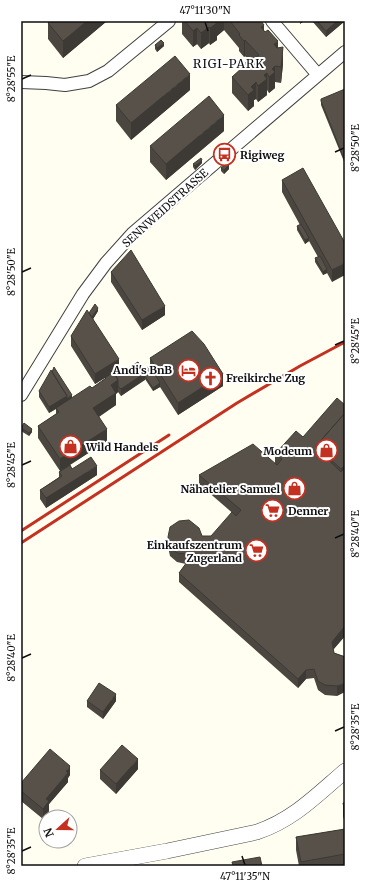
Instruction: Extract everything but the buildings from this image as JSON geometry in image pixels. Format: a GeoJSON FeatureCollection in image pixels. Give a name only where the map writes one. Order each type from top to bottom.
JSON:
{"type":"FeatureCollection","features":[{"type":"Feature","properties":{"kind":"street"},"geometry":{"type":"LineString","coordinates":[[21,82],[46,83],[65,86],[89,82],[108,71],[169,21]]}},
{"type":"Feature","properties":{"kind":"street"},"geometry":{"type":"LineString","coordinates":[[272,21],[318,75]]}},
{"type":"Feature","properties":{"kind":"street","name":"SENNWEIDSTRASSE"},"geometry":{"type":"LineString","coordinates":[[21,395],[83,294],[106,263],[133,233],[345,52]]}},
{"type":"Feature","properties":{"kind":"street"},"geometry":{"type":"LineString","coordinates":[[85,866],[167,851],[257,832],[271,827],[289,817],[313,799],[345,771]]}},
{"type":"Feature","properties":{"kind":"railway"},"geometry":{"type":"LineString","coordinates":[[21,543],[237,403],[300,366],[345,342]]}},
{"type":"Feature","properties":{"kind":"railway"},"geometry":{"type":"LineString","coordinates":[[21,531],[169,435]]}},
{"type":"Feature","properties":{"kind":"place","name":"Rigiweg"},"geometry":{"type":"Point","coordinates":[224,155]}},
{"type":"Feature","properties":{"kind":"place","name":"Andi's BnB"},"geometry":{"type":"Point","coordinates":[188,370]}},
{"type":"Feature","properties":{"kind":"place","name":"Freikirche Zug"},"geometry":{"type":"Point","coordinates":[211,378]}},
{"type":"Feature","properties":{"kind":"place","name":"Wild Handels"},"geometry":{"type":"Point","coordinates":[71,447]}},
{"type":"Feature","properties":{"kind":"place","name":"Modeum"},"geometry":{"type":"Point","coordinates":[327,451]}},
{"type":"Feature","properties":{"kind":"place","name":"Nähatelier Samuel"},"geometry":{"type":"Point","coordinates":[295,489]}},
{"type":"Feature","properties":{"kind":"place","name":"Denner"},"geometry":{"type":"Point","coordinates":[273,511]}},
{"type":"Feature","properties":{"kind":"place","name":"Einkaufszentrum Zugerland"},"geometry":{"type":"Point","coordinates":[257,551]}},
{"type":"Feature","properties":{"kind":"district","name":"RIGI-PARK"},"geometry":{"type":"Point","coordinates":[229,63]}}]}
